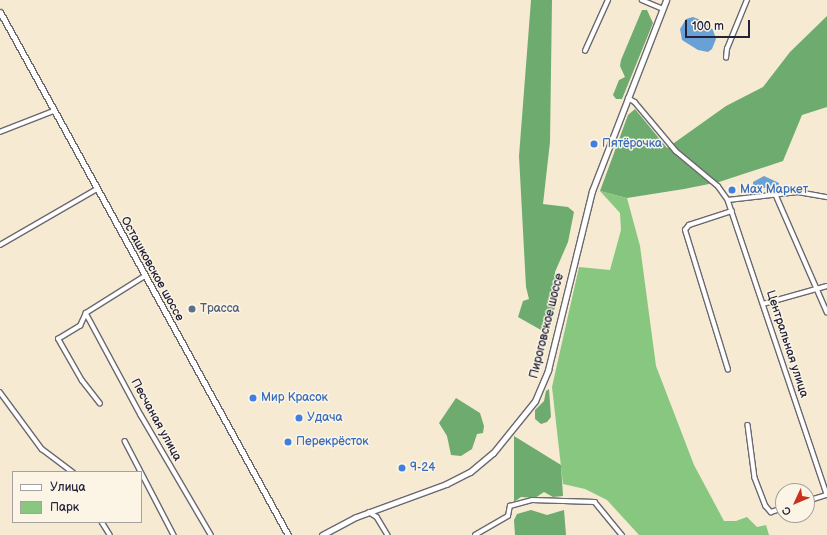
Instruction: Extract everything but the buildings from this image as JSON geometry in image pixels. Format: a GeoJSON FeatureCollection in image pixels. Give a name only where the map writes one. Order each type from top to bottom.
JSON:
{"type":"FeatureCollection","features":[{"type":"Feature","properties":{"kind":"main road"},"geometry":{"type":"LineString","coordinates":[[628,98],[666,0]]}},
{"type":"Feature","properties":{"kind":"main road","name":"Осташковское шоссе"},"geometry":{"type":"LineString","coordinates":[[0,12],[288,535]]}},
{"type":"Feature","properties":{"kind":"main road","name":"Пироговское шоссе"},"geometry":{"type":"LineString","coordinates":[[322,535],[378,508],[454,480],[474,469],[493,453],[535,401],[548,370],[592,191],[628,98]]}},
{"type":"Feature","properties":{"kind":"street"},"geometry":{"type":"LineString","coordinates":[[585,51],[608,0]]}},
{"type":"Feature","properties":{"kind":"street"},"geometry":{"type":"LineString","coordinates":[[642,0],[663,9]]}},
{"type":"Feature","properties":{"kind":"street"},"geometry":{"type":"LineString","coordinates":[[726,58],[727,49],[747,0]]}},
{"type":"Feature","properties":{"kind":"street","name":"Центральная улица"},"geometry":{"type":"LineString","coordinates":[[628,98],[635,102],[676,151],[718,186],[728,200],[827,495]]}},
{"type":"Feature","properties":{"kind":"street"},"geometry":{"type":"LineString","coordinates":[[0,132],[54,111]]}},
{"type":"Feature","properties":{"kind":"street"},"geometry":{"type":"LineString","coordinates":[[0,245],[97,189]]}},
{"type":"Feature","properties":{"kind":"street"},"geometry":{"type":"LineString","coordinates":[[728,200],[798,192],[827,197]]}},
{"type":"Feature","properties":{"kind":"street"},"geometry":{"type":"LineString","coordinates":[[776,195],[827,312]]}},
{"type":"Feature","properties":{"kind":"street"},"geometry":{"type":"LineString","coordinates":[[728,370],[685,230],[689,226],[732,211]]}},
{"type":"Feature","properties":{"kind":"street"},"geometry":{"type":"LineString","coordinates":[[100,404],[82,381],[58,339],[80,326],[86,313],[145,276]]}},
{"type":"Feature","properties":{"kind":"street"},"geometry":{"type":"LineString","coordinates":[[763,304],[818,290],[827,286]]}},
{"type":"Feature","properties":{"kind":"street","name":"Песчаная улица"},"geometry":{"type":"LineString","coordinates":[[86,313],[141,415],[212,535]]}},
{"type":"Feature","properties":{"kind":"street"},"geometry":{"type":"LineString","coordinates":[[0,392],[42,449],[72,471]]}},
{"type":"Feature","properties":{"kind":"street"},"geometry":{"type":"LineString","coordinates":[[748,425],[755,478],[771,512],[775,511]]}},
{"type":"Feature","properties":{"kind":"street"},"geometry":{"type":"LineString","coordinates":[[125,440],[141,471]]}},
{"type":"Feature","properties":{"kind":"street"},"geometry":{"type":"LineString","coordinates":[[142,473],[174,535]]}},
{"type":"Feature","properties":{"kind":"street"},"geometry":{"type":"LineString","coordinates":[[815,499],[827,495]]}},
{"type":"Feature","properties":{"kind":"street"},"geometry":{"type":"LineString","coordinates":[[475,535],[508,516],[510,506],[520,501],[592,501],[600,506],[622,535]]}},
{"type":"Feature","properties":{"kind":"street"},"geometry":{"type":"LineString","coordinates":[[377,517],[378,508]]}},
{"type":"Feature","properties":{"kind":"street"},"geometry":{"type":"LineString","coordinates":[[369,512],[377,517],[388,535]]}},
{"type":"Feature","properties":{"kind":"street"},"geometry":{"type":"LineString","coordinates":[[103,523],[110,535]]}},
{"type":"Feature","properties":{"kind":"green space"},"geometry":{"type":"Polygon","coordinates":[[[531,0],[552,0],[550,142],[543,204],[568,207],[574,212],[568,242],[555,272],[556,303],[548,334],[518,317],[523,301],[529,299],[526,287],[519,156],[531,0]]]}},
{"type":"Feature","properties":{"kind":"green space"},"geometry":{"type":"Polygon","coordinates":[[[642,10],[647,10],[653,23],[622,99],[616,99],[613,95],[619,80],[625,77],[620,66],[621,60],[642,10]]]}},
{"type":"Feature","properties":{"kind":"green space"},"geometry":{"type":"Polygon","coordinates":[[[827,16],[827,107],[802,115],[783,161],[719,182],[684,189],[627,198],[600,191],[628,115],[635,109],[667,148],[726,106],[763,87],[790,52],[827,16]]]}},
{"type":"Feature","properties":{"kind":"green space"},"geometry":{"type":"Polygon","coordinates":[[[600,191],[627,198],[640,246],[656,366],[694,465],[724,521],[736,521],[747,517],[757,527],[766,525],[769,535],[639,535],[607,500],[585,489],[563,484],[552,387],[579,267],[610,270],[621,230],[620,213],[600,191]]]}},
{"type":"Feature","properties":{"kind":"green space"},"geometry":{"type":"Polygon","coordinates":[[[549,389],[551,417],[547,422],[541,424],[535,419],[535,410],[544,401],[546,391],[549,389]]]}},
{"type":"Feature","properties":{"kind":"green space"},"geometry":{"type":"Polygon","coordinates":[[[456,398],[480,413],[484,426],[483,433],[477,434],[472,449],[461,456],[451,455],[447,436],[439,423],[456,398]]]}},
{"type":"Feature","properties":{"kind":"green space"},"geometry":{"type":"Polygon","coordinates":[[[514,436],[561,465],[563,496],[553,497],[544,492],[535,498],[521,497],[514,502],[514,436]]]}},
{"type":"Feature","properties":{"kind":"green space"},"geometry":{"type":"Polygon","coordinates":[[[531,510],[547,515],[564,510],[566,535],[515,535],[514,520],[517,514],[531,510]]]}},
{"type":"Feature","properties":{"kind":"water"},"geometry":{"type":"Polygon","coordinates":[[[693,17],[706,22],[713,30],[716,39],[712,49],[708,52],[698,50],[682,40],[680,29],[686,19],[693,17]]]}},
{"type":"Feature","properties":{"kind":"water"},"geometry":{"type":"Polygon","coordinates":[[[764,176],[779,183],[779,185],[776,188],[753,188],[753,182],[764,176]]]}},
{"type":"Feature","properties":{"kind":"place","name":"Пятёрочка"},"geometry":{"type":"Point","coordinates":[594,144]}},
{"type":"Feature","properties":{"kind":"place","name":"Мах Маркет"},"geometry":{"type":"Point","coordinates":[732,190]}},
{"type":"Feature","properties":{"kind":"place","name":"Трасса"},"geometry":{"type":"Point","coordinates":[192,309]}},
{"type":"Feature","properties":{"kind":"place","name":"Мир Красок"},"geometry":{"type":"Point","coordinates":[253,398]}},
{"type":"Feature","properties":{"kind":"place","name":"Удача"},"geometry":{"type":"Point","coordinates":[299,418]}},
{"type":"Feature","properties":{"kind":"place","name":"Перекрёсток"},"geometry":{"type":"Point","coordinates":[288,442]}},
{"type":"Feature","properties":{"kind":"place","name":"9-24"},"geometry":{"type":"Point","coordinates":[402,468]}}]}
